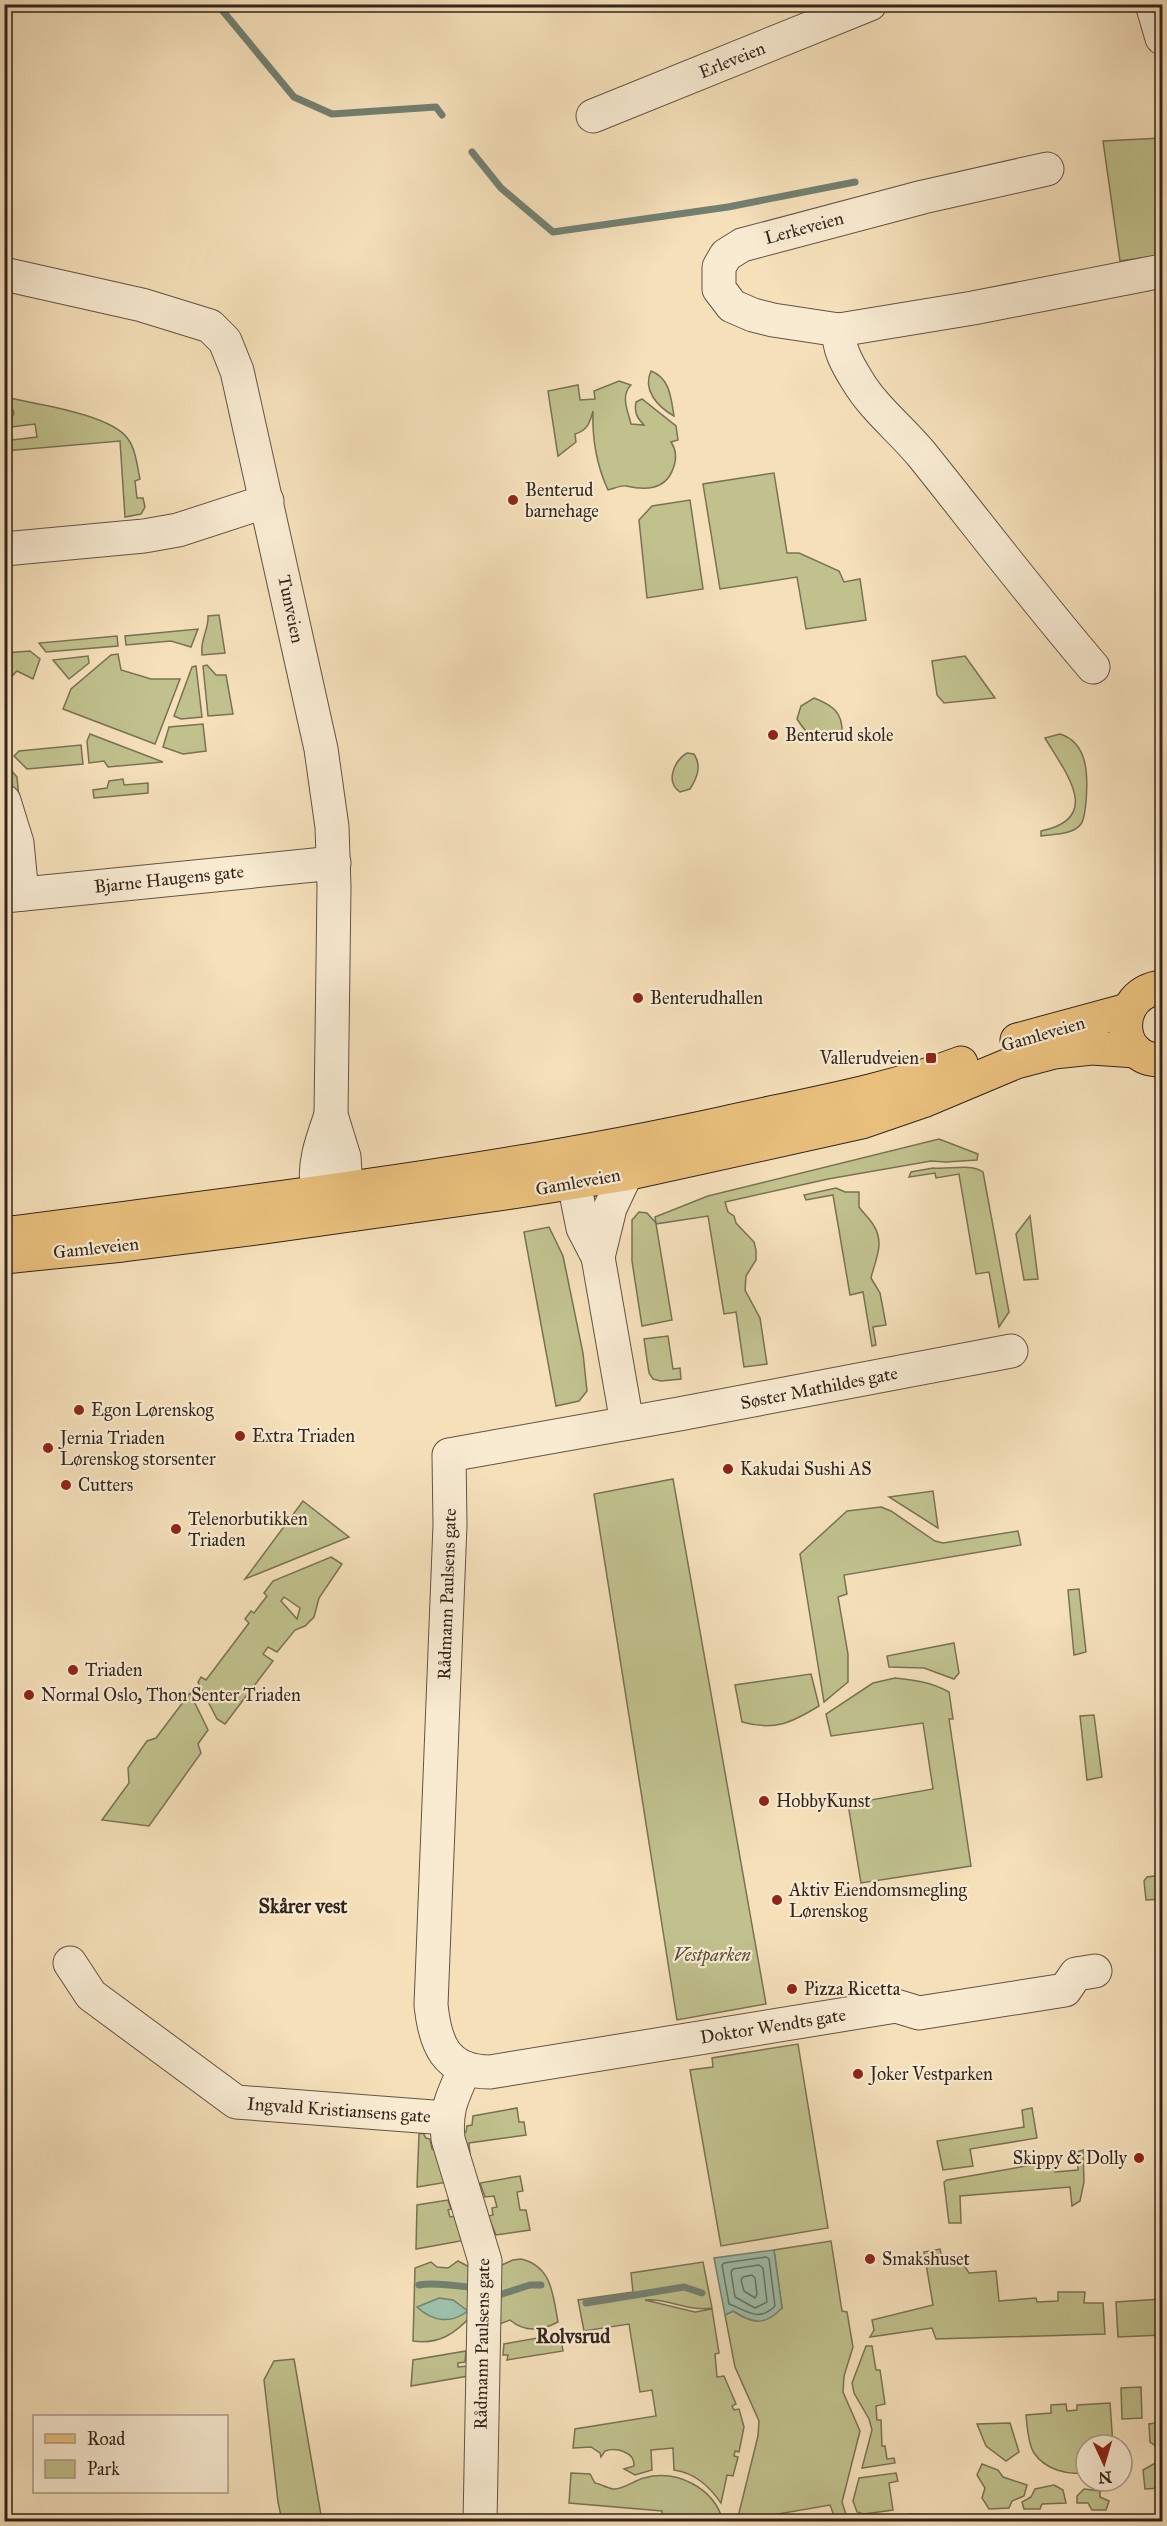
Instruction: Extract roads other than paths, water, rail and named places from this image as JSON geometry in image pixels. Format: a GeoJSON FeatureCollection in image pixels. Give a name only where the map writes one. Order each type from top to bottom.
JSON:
{"type":"FeatureCollection","features":[{"type":"Feature","properties":{"kind":"main road","name":"Gamleveien"},"geometry":{"type":"LineString","coordinates":[[1155,1060],[1126,1032],[1128,1010],[1142,993],[1162,987]]}},
{"type":"Feature","properties":{"kind":"main road","name":"Gamleveien"},"geometry":{"type":"LineString","coordinates":[[577,1168],[906,1081],[939,1071],[1027,1036],[1128,1010]]}},
{"type":"Feature","properties":{"kind":"main road","name":"Gamleveien"},"geometry":{"type":"LineString","coordinates":[[4,1257],[158,1241],[332,1199],[513,1165],[577,1168],[626,1174],[862,1122],[923,1101],[995,1070],[1033,1057],[1076,1048],[1155,1060]]}},
{"type":"Feature","properties":{"kind":"main road","name":"Gamleveien"},"geometry":{"type":"LineString","coordinates":[[4,1234],[332,1199]]}},
{"type":"Feature","properties":{"kind":"street","name":"Erleveien"},"geometry":{"type":"LineString","coordinates":[[593,116],[870,4]]}},
{"type":"Feature","properties":{"kind":"street"},"geometry":{"type":"LineString","coordinates":[[1152,4],[1162,38]]}},
{"type":"Feature","properties":{"kind":"street","name":"Lerkeveien"},"geometry":{"type":"LineString","coordinates":[[1047,169],[923,197],[742,245],[726,255],[719,267],[719,289],[732,306],[753,315],[838,330],[973,308],[1162,272]]}},
{"type":"Feature","properties":{"kind":"street","name":"Tunveien"},"geometry":{"type":"LineString","coordinates":[[4,273],[142,305],[210,326],[225,341],[237,371],[321,749],[331,818],[334,863],[331,1115],[344,1157],[332,1199]]}},
{"type":"Feature","properties":{"kind":"street"},"geometry":{"type":"LineString","coordinates":[[838,330],[838,345],[858,382],[885,416],[911,441],[1023,584],[1093,667]]}},
{"type":"Feature","properties":{"kind":"street"},"geometry":{"type":"LineString","coordinates":[[4,549],[144,536],[178,530],[267,501]]}},
{"type":"Feature","properties":{"kind":"street"},"geometry":{"type":"LineString","coordinates":[[4,801],[17,843],[13,895]]}},
{"type":"Feature","properties":{"kind":"street","name":"Bjarne Haugens gate"},"geometry":{"type":"LineString","coordinates":[[13,895],[334,863]]}},
{"type":"Feature","properties":{"kind":"street"},"geometry":{"type":"LineString","coordinates":[[577,1168],[583,1228],[598,1257],[627,1423]]}},
{"type":"Feature","properties":{"kind":"street"},"geometry":{"type":"LineString","coordinates":[[598,1257],[610,1208],[626,1174]]}},
{"type":"Feature","properties":{"kind":"street","name":"Søster Mathildes gate"},"geometry":{"type":"LineString","coordinates":[[627,1423],[1011,1351]]}},
{"type":"Feature","properties":{"kind":"street","name":"Rådmann Paulsens gate"},"geometry":{"type":"LineString","coordinates":[[480,2522],[485,2261],[477,2228],[448,2139],[446,2118],[450,2103],[471,2069],[451,2060],[440,2047],[436,2038],[431,2005],[450,1525],[449,1455],[627,1423]]}},
{"type":"Feature","properties":{"kind":"street","name":"Ingvald Kristiansens gate"},"geometry":{"type":"LineString","coordinates":[[70,1963],[91,1995],[236,2102],[446,2118]]}},
{"type":"Feature","properties":{"kind":"street","name":"Doktor Wendts gate"},"geometry":{"type":"LineString","coordinates":[[471,2069],[490,2072],[896,2006],[919,2013],[1065,1990],[1077,1974],[1095,1971]]}},
{"type":"Feature","properties":{"kind":"water"},"geometry":{"type":"Polygon","coordinates":[[[774,2250],[782,2308],[769,2318],[758,2321],[733,2311],[725,2315],[714,2258],[774,2250]]]}},
{"type":"Feature","properties":{"kind":"water"},"geometry":{"type":"Polygon","coordinates":[[[439,2298],[453,2300],[468,2311],[455,2318],[442,2320],[429,2316],[417,2307],[439,2298]]]}},
{"type":"Feature","properties":{"kind":"waterway"},"geometry":{"type":"LineString","coordinates":[[217,4],[294,97],[332,114],[436,107],[442,115]]}},
{"type":"Feature","properties":{"kind":"waterway"},"geometry":{"type":"LineString","coordinates":[[472,152],[501,188],[553,232],[728,207],[855,182]]}},
{"type":"Feature","properties":{"kind":"waterway"},"geometry":{"type":"LineString","coordinates":[[419,2285],[470,2287]]}},
{"type":"Feature","properties":{"kind":"waterway"},"geometry":{"type":"LineString","coordinates":[[502,2294],[530,2285],[541,2285]]}},
{"type":"Feature","properties":{"kind":"waterway"},"geometry":{"type":"LineString","coordinates":[[586,2303],[684,2287],[702,2293]]}},
{"type":"Feature","properties":{"kind":"place","name":"Benterud barnehage"},"geometry":{"type":"Point","coordinates":[513,500]}},
{"type":"Feature","properties":{"kind":"place","name":"Benterud skole"},"geometry":{"type":"Point","coordinates":[773,735]}},
{"type":"Feature","properties":{"kind":"place","name":"Benterudhallen"},"geometry":{"type":"Point","coordinates":[638,998]}},
{"type":"Feature","properties":{"kind":"place","name":"Vallerudveien"},"geometry":{"type":"Point","coordinates":[931,1058]}},
{"type":"Feature","properties":{"kind":"place","name":"Egon Lørenskog"},"geometry":{"type":"Point","coordinates":[79,1410]}},
{"type":"Feature","properties":{"kind":"place","name":"Extra Triaden"},"geometry":{"type":"Point","coordinates":[240,1436]}},
{"type":"Feature","properties":{"kind":"place","name":"Jernia Triaden Lørenskog storsenter"},"geometry":{"type":"Point","coordinates":[48,1448]}},
{"type":"Feature","properties":{"kind":"place","name":"Kakudai Sushi AS"},"geometry":{"type":"Point","coordinates":[728,1469]}},
{"type":"Feature","properties":{"kind":"place","name":"Cutters"},"geometry":{"type":"Point","coordinates":[66,1485]}},
{"type":"Feature","properties":{"kind":"place","name":"Telenorbutikken Triaden"},"geometry":{"type":"Point","coordinates":[176,1529]}},
{"type":"Feature","properties":{"kind":"place","name":"Triaden"},"geometry":{"type":"Point","coordinates":[73,1670]}},
{"type":"Feature","properties":{"kind":"place","name":"Normal Oslo, Thon Senter Triaden"},"geometry":{"type":"Point","coordinates":[29,1695]}},
{"type":"Feature","properties":{"kind":"place","name":"HobbyKunst"},"geometry":{"type":"Point","coordinates":[764,1801]}},
{"type":"Feature","properties":{"kind":"place","name":"Aktiv Eiendomsmegling Lørenskog"},"geometry":{"type":"Point","coordinates":[777,1900]}},
{"type":"Feature","properties":{"kind":"place","name":"Pizza Ricetta"},"geometry":{"type":"Point","coordinates":[792,1989]}},
{"type":"Feature","properties":{"kind":"place","name":"Joker Vestparken"},"geometry":{"type":"Point","coordinates":[858,2074]}},
{"type":"Feature","properties":{"kind":"place","name":"Skippy & Dolly"},"geometry":{"type":"Point","coordinates":[1139,2158]}},
{"type":"Feature","properties":{"kind":"place","name":"Smakshuset"},"geometry":{"type":"Point","coordinates":[870,2259]}},
{"type":"Feature","properties":{"kind":"district","name":"Skårer vest"},"geometry":{"type":"Point","coordinates":[303,1906]}},
{"type":"Feature","properties":{"kind":"district","name":"Rolvsrud"},"geometry":{"type":"Point","coordinates":[573,2336]}},
{"type":"Feature","properties":{"kind":"park label","name":"Vestparken"},"geometry":{"type":"Point","coordinates":[712,1955]}}]}
